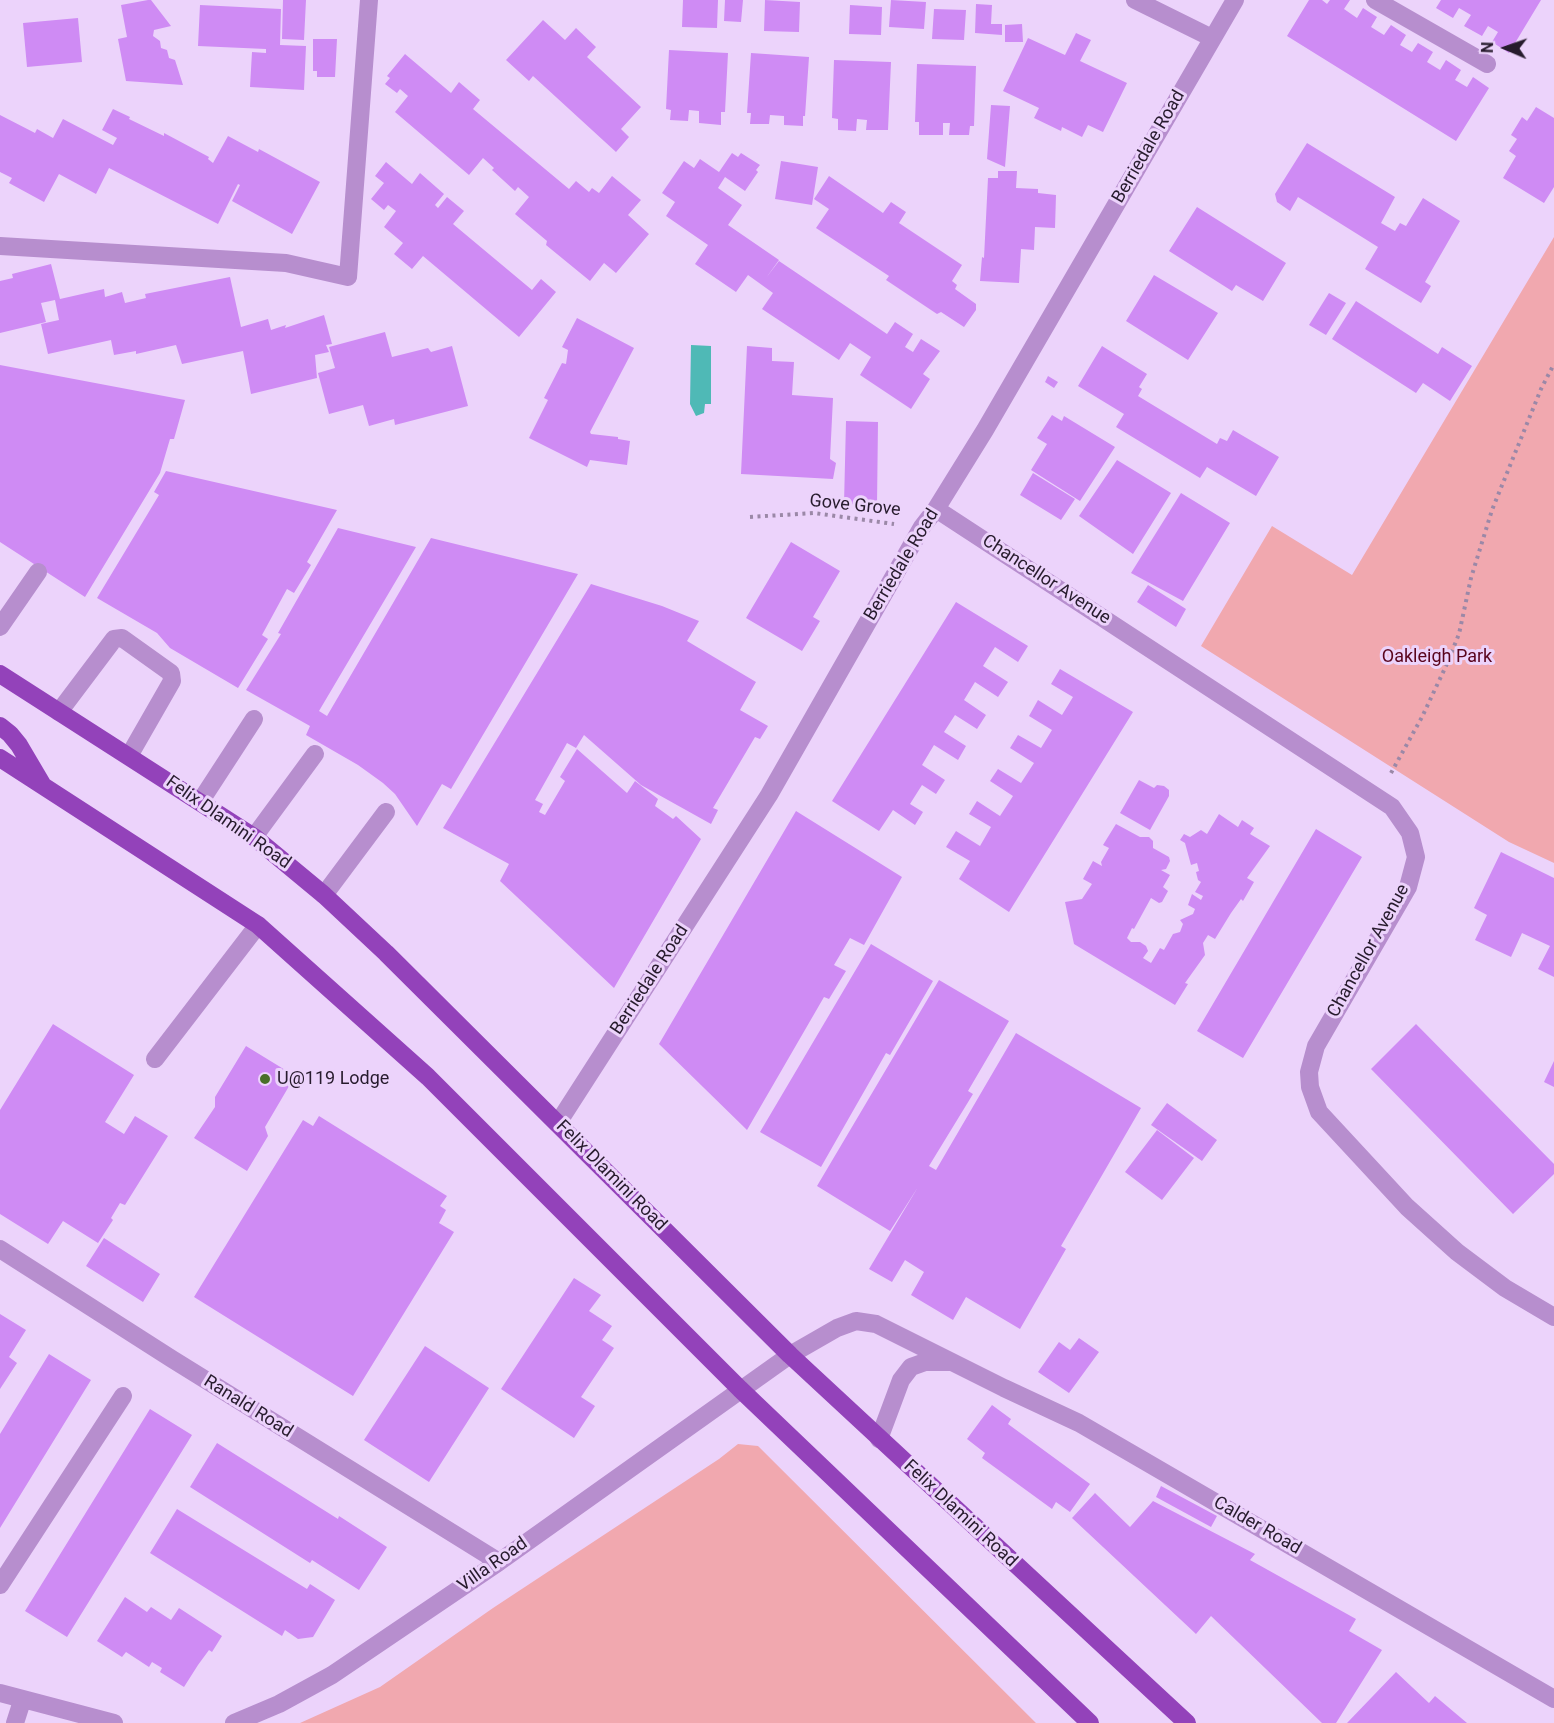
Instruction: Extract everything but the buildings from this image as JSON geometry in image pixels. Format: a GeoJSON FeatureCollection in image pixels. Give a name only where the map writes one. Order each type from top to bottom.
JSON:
{"type":"FeatureCollection","features":[{"type":"Feature","properties":{"kind":"main road","name":"Felix Dlamini Road"},"geometry":{"type":"LineString","coordinates":[[0,674],[254,837],[324,895],[386,953],[790,1355],[1187,1723]]}},
{"type":"Feature","properties":{"kind":"main road"},"geometry":{"type":"LineString","coordinates":[[0,726],[19,745],[45,788]]}},
{"type":"Feature","properties":{"kind":"main road"},"geometry":{"type":"LineString","coordinates":[[0,758],[258,925],[428,1077],[740,1389],[1090,1723]]}},
{"type":"Feature","properties":{"kind":"street"},"geometry":{"type":"LineString","coordinates":[[0,246],[286,263],[348,277],[369,0]]}},
{"type":"Feature","properties":{"kind":"street"},"geometry":{"type":"LineString","coordinates":[[1135,0],[1212,38]]}},
{"type":"Feature","properties":{"kind":"street","name":"Berriedale Road"},"geometry":{"type":"LineString","coordinates":[[558,1123],[769,795],[922,527],[936,509],[985,430],[1235,0]]}},
{"type":"Feature","properties":{"kind":"street"},"geometry":{"type":"LineString","coordinates":[[1374,0],[1487,64]]}},
{"type":"Feature","properties":{"kind":"street","name":"Chancellor Avenue"},"geometry":{"type":"LineString","coordinates":[[936,509],[1392,807],[1410,833],[1416,857],[1408,887],[1316,1046],[1309,1072],[1310,1087],[1319,1112],[1407,1207],[1476,1267],[1505,1288],[1554,1317]]}},
{"type":"Feature","properties":{"kind":"street"},"geometry":{"type":"LineString","coordinates":[[0,627],[38,572]]}},
{"type":"Feature","properties":{"kind":"street"},"geometry":{"type":"LineString","coordinates":[[59,712],[114,639],[122,638],[171,673],[172,681],[129,756]]}},
{"type":"Feature","properties":{"kind":"street"},"geometry":{"type":"LineString","coordinates":[[200,802],[254,719]]}},
{"type":"Feature","properties":{"kind":"street"},"geometry":{"type":"LineString","coordinates":[[254,837],[315,754]]}},
{"type":"Feature","properties":{"kind":"street"},"geometry":{"type":"LineString","coordinates":[[324,895],[386,812]]}},
{"type":"Feature","properties":{"kind":"street"},"geometry":{"type":"LineString","coordinates":[[155,1059],[258,925]]}},
{"type":"Feature","properties":{"kind":"street","name":"Ranald Road"},"geometry":{"type":"LineString","coordinates":[[0,1249],[499,1562]]}},
{"type":"Feature","properties":{"kind":"street","name":"Calder Road"},"geometry":{"type":"LineString","coordinates":[[790,1355],[837,1328],[856,1321],[876,1324],[1079,1423],[1554,1699]]}},
{"type":"Feature","properties":{"kind":"street","name":"Villa Road"},"geometry":{"type":"LineString","coordinates":[[234,1723],[279,1704],[332,1675],[499,1562],[790,1355]]}},
{"type":"Feature","properties":{"kind":"street","name":"Calder Road"},"geometry":{"type":"LineString","coordinates":[[879,1439],[901,1380],[911,1367],[925,1362],[954,1363]]}},
{"type":"Feature","properties":{"kind":"street"},"geometry":{"type":"LineString","coordinates":[[0,1585],[123,1396]]}},
{"type":"Feature","properties":{"kind":"street"},"geometry":{"type":"LineString","coordinates":[[0,1693],[22,1701],[114,1723]]}},
{"type":"Feature","properties":{"kind":"street"},"geometry":{"type":"LineString","coordinates":[[15,1723],[22,1701]]}},
{"type":"Feature","properties":{"kind":"path"},"geometry":{"type":"LineString","coordinates":[[1378,798],[1422,717],[1446,666],[1458,634],[1471,578],[1492,510],[1541,389],[1554,364]]}},
{"type":"Feature","properties":{"kind":"path","name":"Gove Grove"},"geometry":{"type":"LineString","coordinates":[[750,517],[814,513],[922,527]]}},
{"type":"Feature","properties":{"kind":"green space","name":"Oakleigh Park"},"geometry":{"type":"Polygon","coordinates":[[[1554,237],[1554,863],[1509,842],[1201,646],[1272,526],[1352,575],[1554,237]]]}},
{"type":"Feature","properties":{"kind":"green space"},"geometry":{"type":"Polygon","coordinates":[[[738,1444],[758,1446],[1036,1723],[300,1723],[380,1687],[493,1608],[719,1459],[738,1444]]]}},
{"type":"Feature","properties":{"kind":"shaded area"},"geometry":{"type":"Polygon","coordinates":[[[691,345],[711,346],[711,404],[705,404],[704,413],[696,416],[690,404],[691,345]]]}},
{"type":"Feature","properties":{"kind":"place","name":"U@119 Lodge"},"geometry":{"type":"Point","coordinates":[265,1079]}}]}
